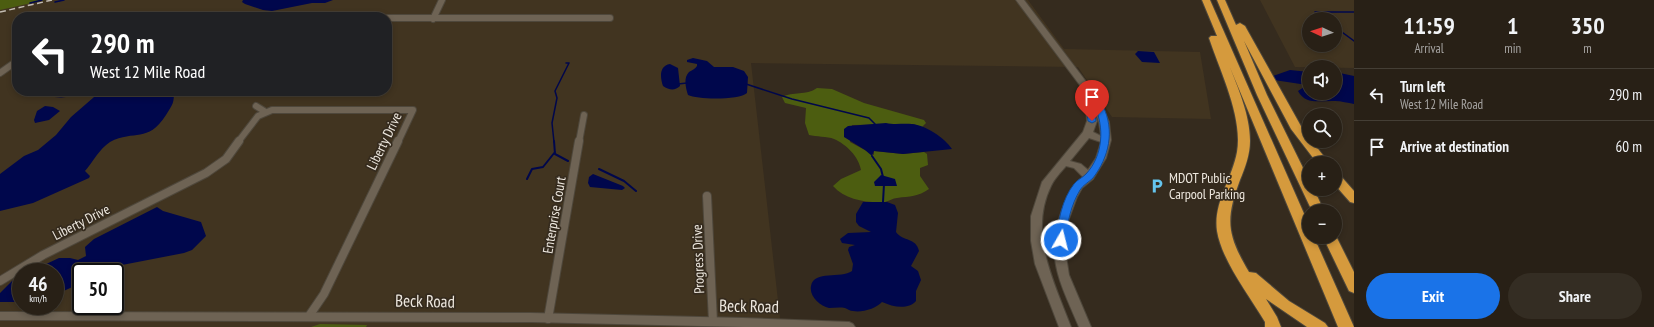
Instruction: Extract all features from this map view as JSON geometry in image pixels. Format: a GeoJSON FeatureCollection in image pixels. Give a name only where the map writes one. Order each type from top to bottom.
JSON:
{"type":"FeatureCollection","features":[{"type":"Feature","properties":{"kind":"highway"},"geometry":{"type":"LineString","coordinates":[[1226,0],[1297,129],[1318,156]]}},
{"type":"Feature","properties":{"kind":"highway"},"geometry":{"type":"LineString","coordinates":[[1212,2],[1262,95],[1315,204]]}},
{"type":"Feature","properties":{"kind":"highway"},"geometry":{"type":"LineString","coordinates":[[1212,2],[1208,17],[1241,120],[1244,141],[1241,158],[1222,217],[1223,232],[1231,251],[1272,321],[1272,327]]}},
{"type":"Feature","properties":{"kind":"highway"},"geometry":{"type":"LineString","coordinates":[[1212,2],[1346,327]]}},
{"type":"Feature","properties":{"kind":"highway"},"geometry":{"type":"LineString","coordinates":[[1342,185],[1354,199]]}},
{"type":"Feature","properties":{"kind":"highway"},"geometry":{"type":"LineString","coordinates":[[1333,244],[1354,286]]}},
{"type":"Feature","properties":{"kind":"highway"},"geometry":{"type":"LineString","coordinates":[[1231,251],[1246,272],[1265,291],[1294,312],[1319,326]]}},
{"type":"Feature","properties":{"kind":"main road"},"geometry":{"type":"LineString","coordinates":[[1020,0],[1088,90],[1099,106],[1104,122],[1106,140],[1101,158],[1089,177],[1078,186],[1072,197],[1062,224],[1059,250],[1063,275],[1085,327]]}},
{"type":"Feature","properties":{"kind":"main road"},"geometry":{"type":"LineString","coordinates":[[1065,327],[1041,264],[1037,241],[1036,216],[1046,184],[1065,164],[1088,133],[1092,121],[1088,90]]}},
{"type":"Feature","properties":{"kind":"main road"},"geometry":{"type":"LineString","coordinates":[[1088,133],[1098,139],[1106,140]]}},
{"type":"Feature","properties":{"kind":"main road"},"geometry":{"type":"LineString","coordinates":[[1065,164],[1076,166],[1089,177]]}},
{"type":"Feature","properties":{"kind":"street"},"geometry":{"type":"LineString","coordinates":[[433,19],[442,0]]}},
{"type":"Feature","properties":{"kind":"street"},"geometry":{"type":"LineString","coordinates":[[392,18],[610,18]]}},
{"type":"Feature","properties":{"kind":"street"},"geometry":{"type":"LineString","coordinates":[[0,74],[12,64]]}},
{"type":"Feature","properties":{"kind":"street"},"geometry":{"type":"LineString","coordinates":[[256,106],[264,112]]}},
{"type":"Feature","properties":{"kind":"street","name":"Liberty Drive"},"geometry":{"type":"LineString","coordinates":[[0,281],[44,255],[206,173],[228,156],[254,120],[264,112],[272,110],[413,110],[324,294],[309,316]]}},
{"type":"Feature","properties":{"kind":"street","name":"Enterprise Court"},"geometry":{"type":"LineString","coordinates":[[548,319],[584,115]]}},
{"type":"Feature","properties":{"kind":"street","name":"Progress Drive"},"geometry":{"type":"LineString","coordinates":[[707,196],[713,322]]}},
{"type":"Feature","properties":{"kind":"street","name":"Beck Road"},"geometry":{"type":"LineString","coordinates":[[0,316],[309,316],[548,319],[713,322],[849,327]]}},
{"type":"Feature","properties":{"kind":"shaded area"},"geometry":{"type":"Polygon","coordinates":[[[37,0],[1028,0],[1064,49],[1200,52],[1211,119],[1112,117],[1078,67],[751,63],[781,327],[0,327],[0,9],[37,0]]]}},
{"type":"Feature","properties":{"kind":"shaded area"},"geometry":{"type":"Polygon","coordinates":[[[243,0],[333,0],[325,3],[312,3],[272,11],[263,10],[245,4],[242,2],[243,0]]]}},
{"type":"Feature","properties":{"kind":"shaded area"},"geometry":{"type":"Polygon","coordinates":[[[1260,0],[1354,0],[1354,68],[1342,68],[1342,60],[1302,60],[1302,67],[1295,67],[1260,0]]]}},
{"type":"Feature","properties":{"kind":"shaded area"},"geometry":{"type":"Polygon","coordinates":[[[1138,51],[1154,52],[1160,63],[1142,62],[1135,54],[1138,51]]]}},
{"type":"Feature","properties":{"kind":"shaded area"},"geometry":{"type":"Polygon","coordinates":[[[693,58],[707,61],[714,67],[733,67],[744,71],[748,77],[747,93],[728,98],[700,98],[688,95],[686,90],[686,77],[689,72],[697,66],[697,64],[687,62],[687,60],[693,58]]]}},
{"type":"Feature","properties":{"kind":"shaded area"},"geometry":{"type":"Polygon","coordinates":[[[670,64],[678,68],[680,86],[674,89],[663,86],[661,79],[662,69],[666,65],[670,64]]]}},
{"type":"Feature","properties":{"kind":"shaded area"},"geometry":{"type":"Polygon","coordinates":[[[1290,70],[1302,71],[1302,84],[1274,80],[1273,76],[1290,70]]]}},
{"type":"Feature","properties":{"kind":"shaded area"},"geometry":{"type":"Polygon","coordinates":[[[1342,73],[1354,76],[1354,104],[1337,101],[1310,100],[1342,100],[1342,73]]]}},
{"type":"Feature","properties":{"kind":"shaded area"},"geometry":{"type":"Polygon","coordinates":[[[1302,88],[1302,97],[1301,96],[1298,91],[1302,88]]]}},
{"type":"Feature","properties":{"kind":"shaded area"},"geometry":{"type":"Polygon","coordinates":[[[47,96],[69,96],[59,97],[47,96]]]}},
{"type":"Feature","properties":{"kind":"shaded area"},"geometry":{"type":"Polygon","coordinates":[[[95,96],[174,96],[172,106],[153,130],[147,133],[119,138],[106,145],[85,171],[90,176],[89,178],[33,203],[0,211],[0,174],[24,156],[38,150],[56,135],[71,117],[95,96]]]}},
{"type":"Feature","properties":{"kind":"shaded area"},"geometry":{"type":"Polygon","coordinates":[[[45,106],[53,107],[60,111],[49,120],[35,123],[34,120],[37,111],[45,106]]]}},
{"type":"Feature","properties":{"kind":"shaded area"},"geometry":{"type":"Polygon","coordinates":[[[886,123],[912,124],[929,129],[945,141],[952,149],[903,154],[874,151],[872,156],[844,137],[844,129],[848,126],[886,123]]]}},
{"type":"Feature","properties":{"kind":"shaded area"},"geometry":{"type":"Polygon","coordinates":[[[593,174],[625,188],[622,190],[590,187],[588,183],[589,177],[593,174]]]}},
{"type":"Feature","properties":{"kind":"shaded area"},"geometry":{"type":"Polygon","coordinates":[[[881,175],[895,179],[897,186],[875,186],[874,182],[881,175]]]}},
{"type":"Feature","properties":{"kind":"shaded area"},"geometry":{"type":"Polygon","coordinates":[[[863,202],[887,202],[895,205],[898,213],[896,232],[902,237],[912,241],[919,251],[911,266],[918,271],[921,280],[916,291],[916,301],[909,306],[900,307],[882,302],[869,310],[852,311],[845,308],[826,307],[813,297],[811,286],[813,281],[817,278],[852,271],[853,264],[848,250],[849,247],[855,245],[842,243],[840,239],[848,233],[871,232],[859,226],[856,222],[856,214],[863,202]]]}},
{"type":"Feature","properties":{"kind":"shaded area"},"geometry":{"type":"Polygon","coordinates":[[[157,207],[163,211],[201,222],[206,236],[192,250],[184,253],[124,265],[124,263],[72,263],[72,287],[64,291],[64,263],[48,263],[59,258],[78,260],[86,256],[85,247],[94,239],[157,207]]]}},
{"type":"Feature","properties":{"kind":"shaded area"},"geometry":{"type":"Polygon","coordinates":[[[12,281],[12,302],[0,302],[0,293],[12,281]]]}},
{"type":"Feature","properties":{"kind":"green space"},"geometry":{"type":"Polygon","coordinates":[[[0,0],[45,0],[0,10],[0,0]]]}},
{"type":"Feature","properties":{"kind":"green space"},"geometry":{"type":"Polygon","coordinates":[[[817,88],[832,89],[864,103],[924,120],[926,123],[922,127],[912,124],[852,125],[850,142],[874,155],[874,151],[903,154],[924,152],[927,154],[928,165],[920,168],[920,176],[929,189],[917,195],[896,198],[885,202],[857,200],[838,191],[833,186],[841,179],[861,170],[858,160],[839,141],[828,137],[809,135],[805,123],[806,108],[785,103],[782,97],[791,94],[808,92],[817,88]]]}},
{"type":"Feature","properties":{"kind":"green space"},"geometry":{"type":"Polygon","coordinates":[[[320,324],[367,325],[366,327],[311,327],[320,324]]]}},
{"type":"Feature","properties":{"kind":"waterway"},"geometry":{"type":"LineString","coordinates":[[30,3],[42,0]]}},
{"type":"Feature","properties":{"kind":"waterway"},"geometry":{"type":"LineString","coordinates":[[55,2],[64,0]]}},
{"type":"Feature","properties":{"kind":"waterway"},"geometry":{"type":"LineString","coordinates":[[1342,12],[1354,12]]}},
{"type":"Feature","properties":{"kind":"waterway"},"geometry":{"type":"LineString","coordinates":[[1342,32],[1354,41]]}},
{"type":"Feature","properties":{"kind":"waterway"},"geometry":{"type":"LineString","coordinates":[[554,142],[552,123],[557,98],[555,91],[569,63],[566,63]]}},
{"type":"Feature","properties":{"kind":"waterway"},"geometry":{"type":"LineString","coordinates":[[678,84],[687,83]]}},
{"type":"Feature","properties":{"kind":"waterway"},"geometry":{"type":"LineString","coordinates":[[746,84],[792,99],[869,118],[875,124]]}},
{"type":"Feature","properties":{"kind":"waterway"},"geometry":{"type":"LineString","coordinates":[[554,141],[555,152]]}},
{"type":"Feature","properties":{"kind":"waterway"},"geometry":{"type":"LineString","coordinates":[[527,179],[532,169],[543,167],[555,152]]}},
{"type":"Feature","properties":{"kind":"waterway"},"geometry":{"type":"LineString","coordinates":[[555,152],[555,154],[568,161]]}},
{"type":"Feature","properties":{"kind":"waterway"},"geometry":{"type":"LineString","coordinates":[[872,156],[881,169],[883,177]]}},
{"type":"Feature","properties":{"kind":"waterway"},"geometry":{"type":"LineString","coordinates":[[599,169],[624,181],[636,191]]}},
{"type":"Feature","properties":{"kind":"waterway"},"geometry":{"type":"LineString","coordinates":[[883,202],[884,184]]}},
{"type":"Feature","properties":{"kind":"railway"},"geometry":{"type":"LineString","coordinates":[[0,12],[52,0]]}},
{"type":"Feature","properties":{"kind":"place","name":"MDOT Public Carpool Parking"},"geometry":{"type":"Point","coordinates":[1157,186]}},
{"type":"Feature","properties":{"kind":"route"},"geometry":{"type":"LineString","coordinates":[[1061,240],[1062,224],[1072,197],[1078,186],[1089,177],[1096,167],[1101,158],[1106,140],[1104,122],[1099,106],[1088,90],[1092,121]]}}]}
